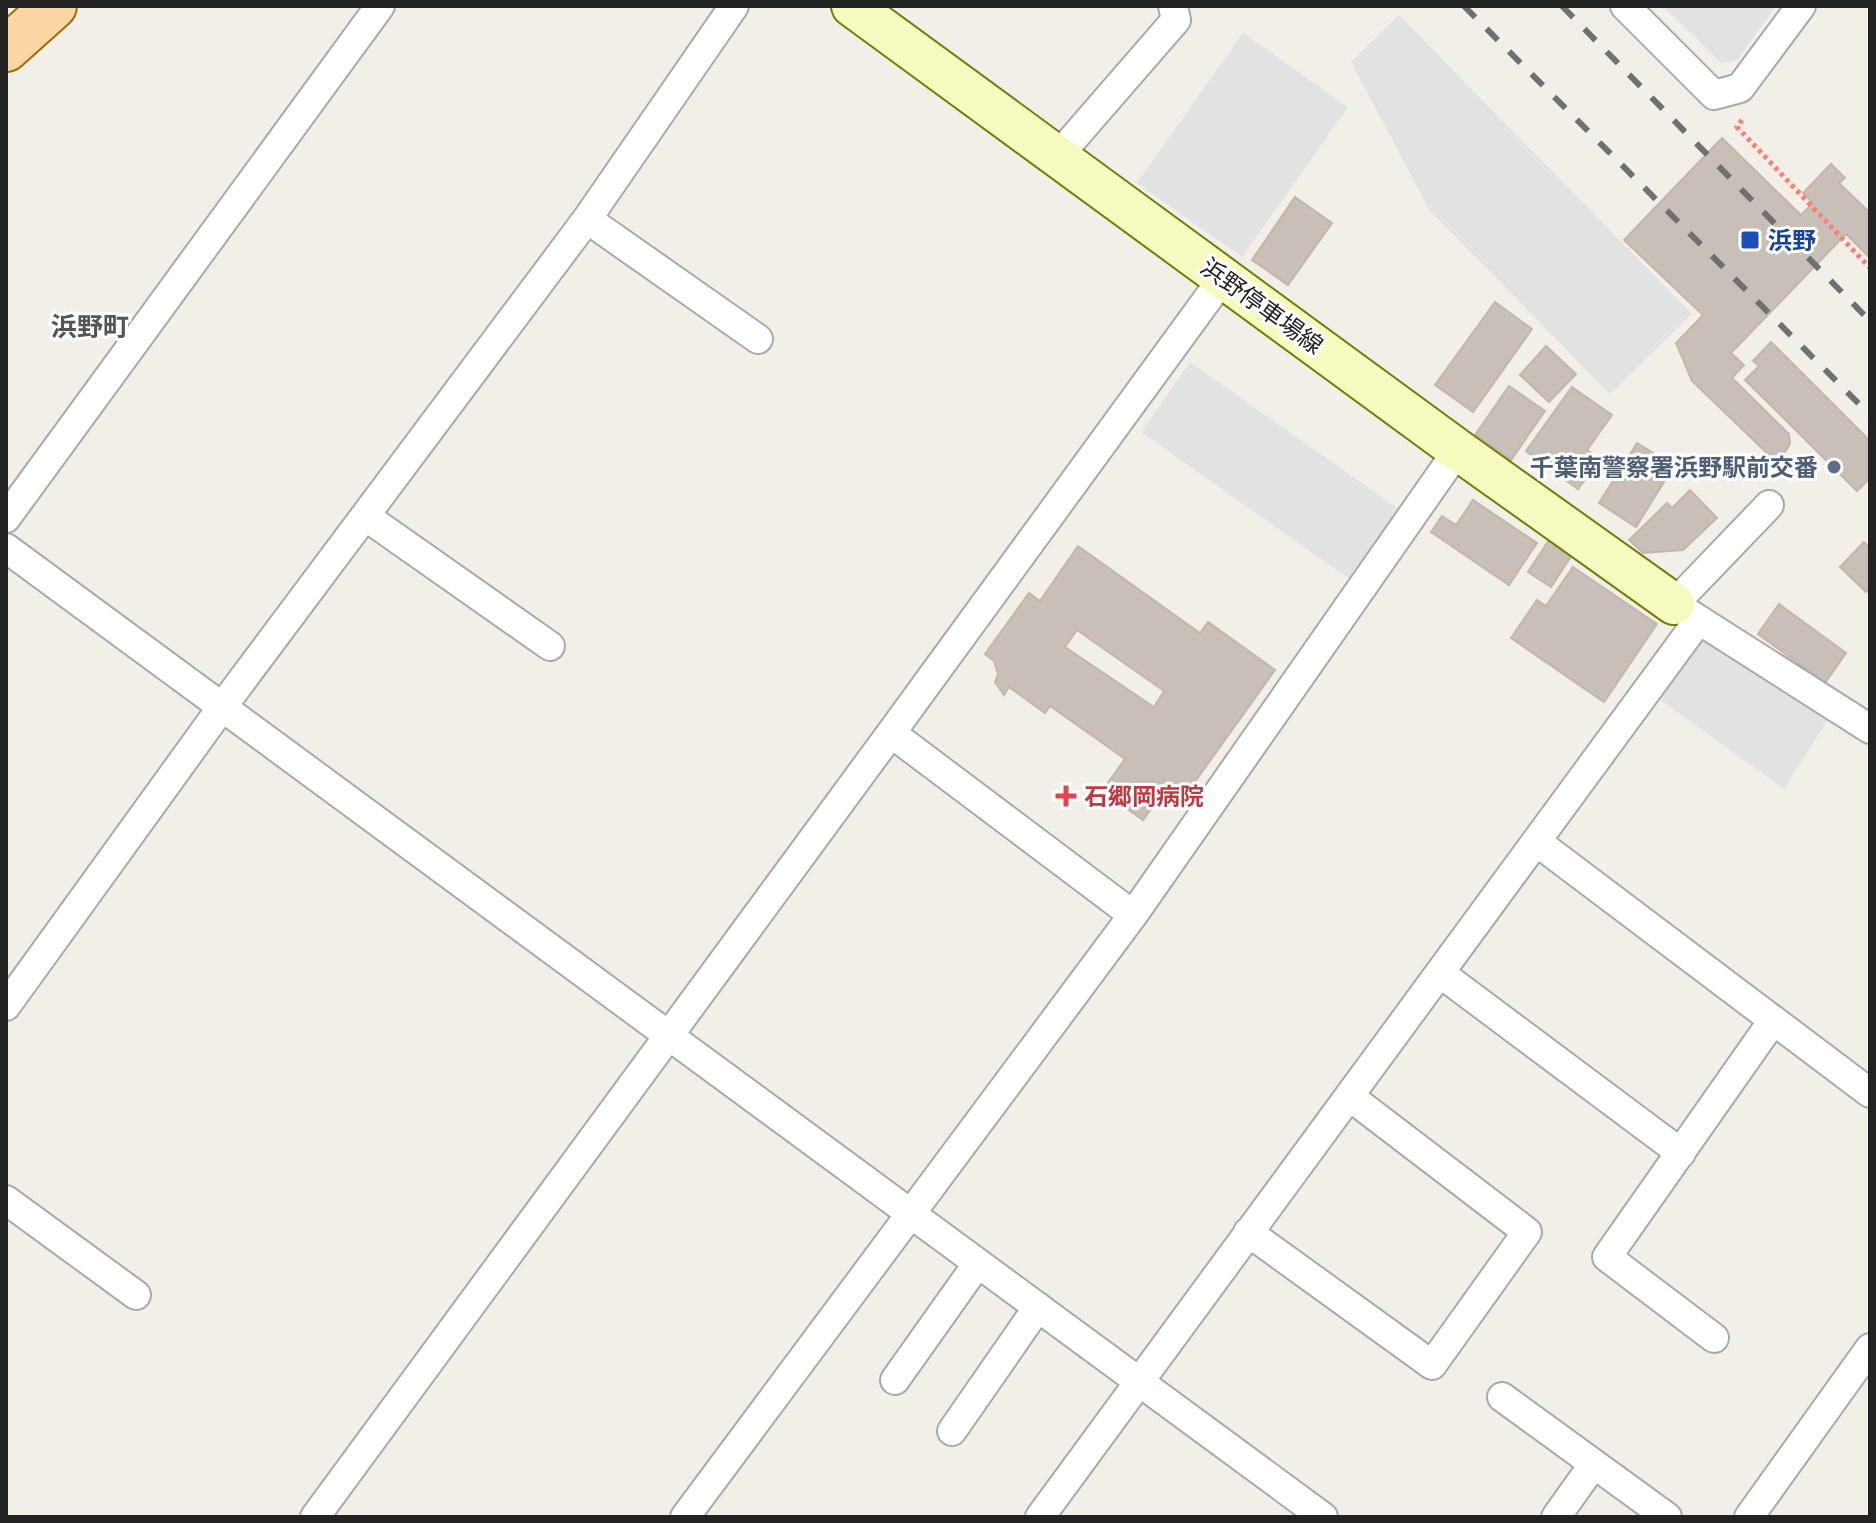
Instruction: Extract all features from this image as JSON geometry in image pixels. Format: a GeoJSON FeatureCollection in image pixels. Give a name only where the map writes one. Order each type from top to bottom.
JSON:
{"type":"FeatureCollection","features":[{"type":"Feature","properties":{"kind":"main road"},"geometry":{"type":"LineString","coordinates":[[6,49],[54,6]]}},
{"type":"Feature","properties":{"kind":"main road","name":"浜野停車場線"},"geometry":{"type":"LineString","coordinates":[[852,6],[1686,613]]}},
{"type":"Feature","properties":{"kind":"street"},"geometry":{"type":"LineString","coordinates":[[6,518],[380,6]]}},
{"type":"Feature","properties":{"kind":"street"},"geometry":{"type":"LineString","coordinates":[[6,1006],[222,707],[587,219],[734,6]]}},
{"type":"Feature","properties":{"kind":"street"},"geometry":{"type":"LineString","coordinates":[[1058,156],[1176,20],[1173,6]]}},
{"type":"Feature","properties":{"kind":"street"},"geometry":{"type":"LineString","coordinates":[[1625,6],[1714,95],[1740,88],[1801,6]]}},
{"type":"Feature","properties":{"kind":"street"},"geometry":{"type":"LineString","coordinates":[[587,219],[758,339]]}},
{"type":"Feature","properties":{"kind":"street"},"geometry":{"type":"LineString","coordinates":[[315,1517],[1223,278]]}},
{"type":"Feature","properties":{"kind":"street"},"geometry":{"type":"LineString","coordinates":[[686,1516],[909,1212],[1133,915],[1458,450]]}},
{"type":"Feature","properties":{"kind":"street"},"geometry":{"type":"LineString","coordinates":[[1040,1517],[1537,842],[1686,613],[1769,505]]}},
{"type":"Feature","properties":{"kind":"street"},"geometry":{"type":"LineString","coordinates":[[365,516],[550,646]]}},
{"type":"Feature","properties":{"kind":"street"},"geometry":{"type":"LineString","coordinates":[[6,548],[1323,1517]]}},
{"type":"Feature","properties":{"kind":"street"},"geometry":{"type":"LineString","coordinates":[[1686,613],[1870,729]]}},
{"type":"Feature","properties":{"kind":"street"},"geometry":{"type":"LineString","coordinates":[[891,733],[1133,915]]}},
{"type":"Feature","properties":{"kind":"street"},"geometry":{"type":"LineString","coordinates":[[1537,842],[1870,1093]]}},
{"type":"Feature","properties":{"kind":"street"},"geometry":{"type":"LineString","coordinates":[[1440,973],[1681,1153]]}},
{"type":"Feature","properties":{"kind":"street"},"geometry":{"type":"LineString","coordinates":[[1714,1338],[1607,1257],[1772,1022]]}},
{"type":"Feature","properties":{"kind":"street"},"geometry":{"type":"LineString","coordinates":[[1248,1232],[1432,1365],[1527,1232],[1349,1096]]}},
{"type":"Feature","properties":{"kind":"street"},"geometry":{"type":"LineString","coordinates":[[6,1200],[136,1295]]}},
{"type":"Feature","properties":{"kind":"street"},"geometry":{"type":"LineString","coordinates":[[895,1380],[978,1263]]}},
{"type":"Feature","properties":{"kind":"street"},"geometry":{"type":"LineString","coordinates":[[952,1431],[1038,1307]]}},
{"type":"Feature","properties":{"kind":"street"},"geometry":{"type":"LineString","coordinates":[[1749,1517],[1870,1348]]}},
{"type":"Feature","properties":{"kind":"street"},"geometry":{"type":"LineString","coordinates":[[1502,1397],[1667,1517]]}},
{"type":"Feature","properties":{"kind":"street"},"geometry":{"type":"LineString","coordinates":[[1556,1517],[1593,1465]]}},
{"type":"Feature","properties":{"kind":"path"},"geometry":{"type":"LineString","coordinates":[[1746,115],[1737,127],[1870,268]]}},
{"type":"Feature","properties":{"kind":"shaded area"},"geometry":{"type":"Polygon","coordinates":[[[1663,6],[1776,6],[1737,60],[1721,63],[1663,6]]]}},
{"type":"Feature","properties":{"kind":"shaded area"},"geometry":{"type":"Polygon","coordinates":[[[1399,15],[1692,314],[1610,394],[1430,211],[1351,62],[1399,15]]]}},
{"type":"Feature","properties":{"kind":"shaded area"},"geometry":{"type":"Polygon","coordinates":[[[1243,33],[1348,107],[1242,257],[1137,183],[1243,33]]]}},
{"type":"Feature","properties":{"kind":"shaded area"},"geometry":{"type":"Polygon","coordinates":[[[1190,362],[1400,510],[1351,580],[1141,432],[1190,362]]]}},
{"type":"Feature","properties":{"kind":"shaded area"},"geometry":{"type":"Polygon","coordinates":[[[1707,634],[1829,718],[1784,789],[1652,694],[1689,640],[1707,634]]]}},
{"type":"Feature","properties":{"kind":"building"},"geometry":{"type":"Polygon","coordinates":[[[1722,138],[1801,215],[1813,203],[1803,193],[1831,164],[1845,178],[1839,183],[1870,213],[1870,258],[1846,234],[1731,353],[1744,365],[1732,378],[1789,434],[1790,444],[1785,452],[1777,456],[1769,455],[1692,381],[1676,343],[1703,315],[1624,240],[1722,138]]]}},
{"type":"Feature","properties":{"kind":"building"},"geometry":{"type":"Polygon","coordinates":[[[1295,197],[1332,223],[1288,285],[1252,260],[1295,197]]]}},
{"type":"Feature","properties":{"kind":"building"},"geometry":{"type":"Polygon","coordinates":[[[1495,302],[1532,329],[1473,412],[1435,385],[1495,302]]]}},
{"type":"Feature","properties":{"kind":"building"},"geometry":{"type":"Polygon","coordinates":[[[1771,342],[1870,441],[1870,478],[1857,491],[1745,380],[1759,366],[1753,361],[1771,342]]]}},
{"type":"Feature","properties":{"kind":"building"},"geometry":{"type":"Polygon","coordinates":[[[1546,346],[1576,374],[1549,402],[1520,375],[1546,346]]]}},
{"type":"Feature","properties":{"kind":"building"},"geometry":{"type":"Polygon","coordinates":[[[1509,386],[1545,411],[1511,460],[1475,435],[1509,386]]]}},
{"type":"Feature","properties":{"kind":"building"},"geometry":{"type":"Polygon","coordinates":[[[1572,387],[1612,415],[1587,450],[1600,459],[1578,489],[1526,451],[1572,387]]]}},
{"type":"Feature","properties":{"kind":"building"},"geometry":{"type":"Polygon","coordinates":[[[1637,443],[1666,461],[1656,477],[1664,482],[1636,527],[1599,503],[1637,443]]]}},
{"type":"Feature","properties":{"kind":"building"},"geometry":{"type":"Polygon","coordinates":[[[1690,490],[1717,518],[1683,550],[1643,553],[1629,540],[1667,503],[1672,508],[1690,490]]]}},
{"type":"Feature","properties":{"kind":"building"},"geometry":{"type":"Polygon","coordinates":[[[1473,500],[1537,543],[1509,585],[1431,532],[1442,516],[1456,525],[1473,500]]]}},
{"type":"Feature","properties":{"kind":"building"},"geometry":{"type":"Polygon","coordinates":[[[1549,540],[1572,555],[1551,587],[1528,572],[1549,540]]]}},
{"type":"Feature","properties":{"kind":"building"},"geometry":{"type":"Polygon","coordinates":[[[1864,542],[1870,548],[1870,588],[1866,592],[1840,567],[1864,542]]]}},
{"type":"Feature","properties":{"kind":"building"},"geometry":{"type":"Polygon","coordinates":[[[1078,546],[1200,633],[1208,622],[1275,670],[1179,804],[1163,792],[1143,820],[1102,791],[1125,759],[1050,706],[1045,713],[1009,687],[1004,695],[995,682],[998,674],[994,661],[985,654],[1029,593],[1040,601],[1078,546]],[[1077,630],[1065,647],[1154,707],[1164,691],[1077,630]]]}},
{"type":"Feature","properties":{"kind":"building"},"geometry":{"type":"Polygon","coordinates":[[[1573,567],[1657,624],[1604,702],[1511,638],[1537,600],[1546,606],[1573,567]]]}},
{"type":"Feature","properties":{"kind":"building"},"geometry":{"type":"Polygon","coordinates":[[[1779,604],[1846,653],[1825,683],[1758,634],[1779,604]]]}},
{"type":"Feature","properties":{"kind":"railway"},"geometry":{"type":"LineString","coordinates":[[1464,6],[1870,415]]}},
{"type":"Feature","properties":{"kind":"railway"},"geometry":{"type":"LineString","coordinates":[[1562,6],[1870,321]]}},
{"type":"Feature","properties":{"kind":"place","name":"浜野"},"geometry":{"type":"Point","coordinates":[1750,240]}},
{"type":"Feature","properties":{"kind":"place","name":"千葉南警察署浜野駅前交番"},"geometry":{"type":"Point","coordinates":[1834,467]}},
{"type":"Feature","properties":{"kind":"place","name":"石郷岡病院"},"geometry":{"type":"Point","coordinates":[1066,796]}},
{"type":"Feature","properties":{"kind":"district","name":"浜野町"},"geometry":{"type":"Point","coordinates":[90,327]}}]}
